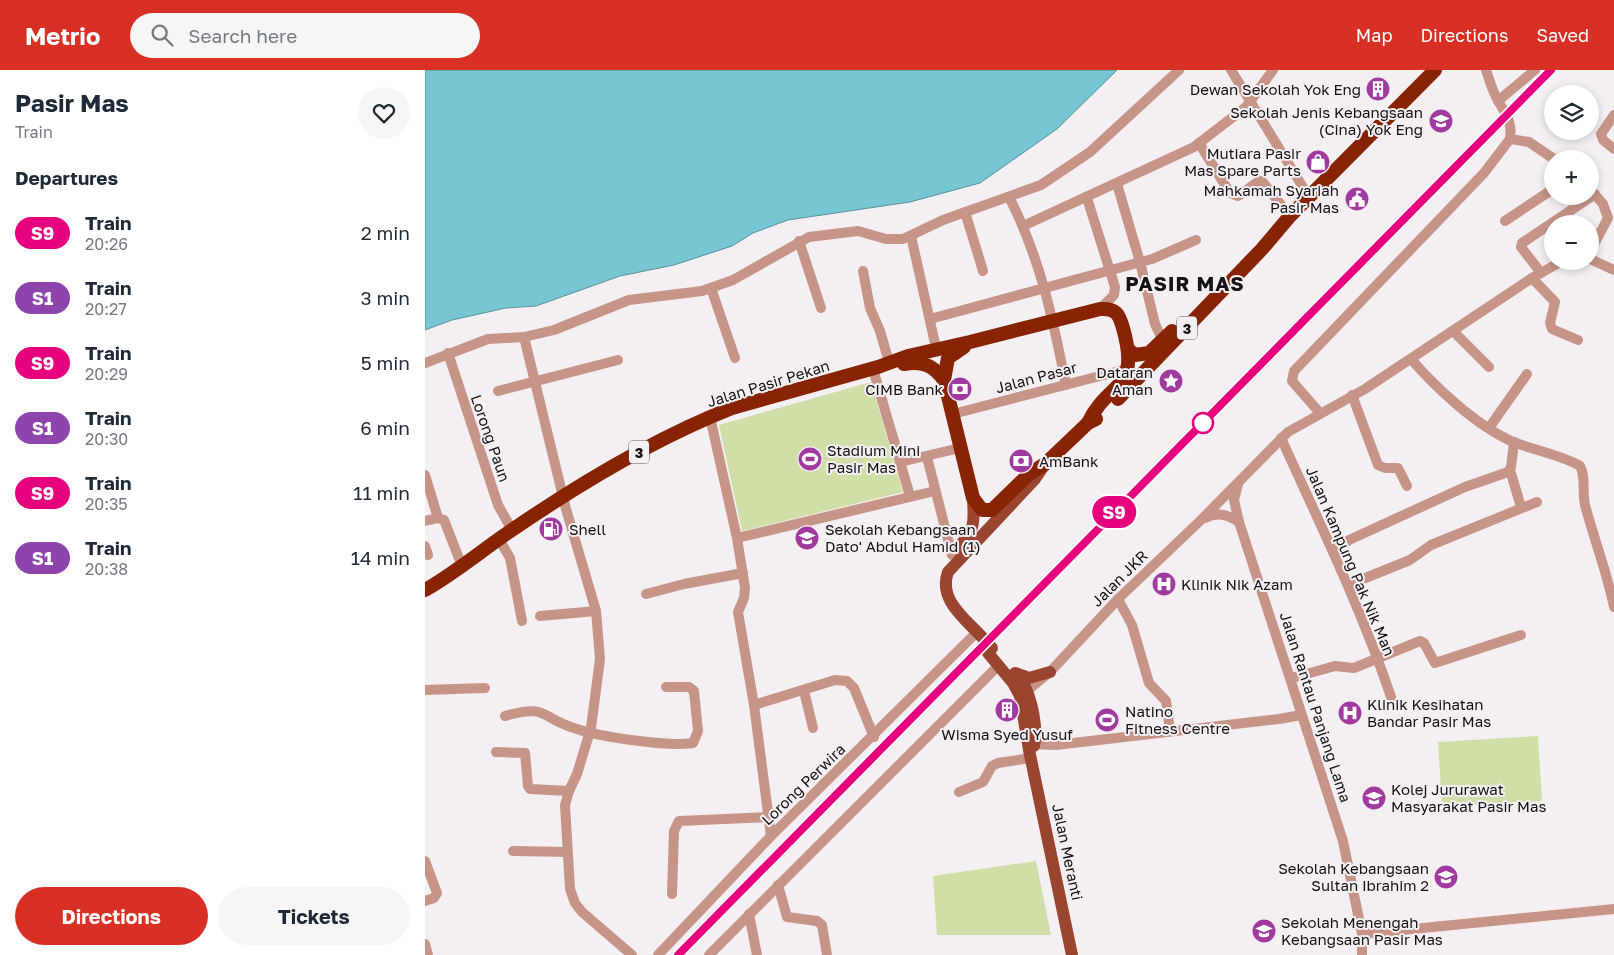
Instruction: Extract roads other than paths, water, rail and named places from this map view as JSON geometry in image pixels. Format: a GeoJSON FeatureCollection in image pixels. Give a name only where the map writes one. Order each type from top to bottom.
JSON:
{"type":"FeatureCollection","features":[{"type":"Feature","properties":{"kind":"highway","name":"3"},"geometry":{"type":"LineString","coordinates":[[1130,351],[1135,356],[1144,355],[1163,340],[1249,258],[1435,70]]}},
{"type":"Feature","properties":{"kind":"highway","name":"3"},"geometry":{"type":"LineString","coordinates":[[998,510],[1029,474],[1045,464],[1088,423],[1098,418],[1141,378],[1249,258]]}},
{"type":"Feature","properties":{"kind":"highway","name":"3"},"geometry":{"type":"LineString","coordinates":[[1088,423],[1093,412],[1121,384],[1127,369],[1130,351],[1120,315],[1112,309],[1100,309]]}},
{"type":"Feature","properties":{"kind":"highway","name":"Jalan Pasir Pekan"},"geometry":{"type":"LineString","coordinates":[[425,590],[511,530],[565,497],[657,442],[710,417],[749,403],[936,348],[971,342],[1100,309]]}},
{"type":"Feature","properties":{"kind":"highway","name":"3"},"geometry":{"type":"LineString","coordinates":[[944,380],[947,358],[971,342]]}},
{"type":"Feature","properties":{"kind":"highway","name":"3"},"geometry":{"type":"LineString","coordinates":[[880,366],[920,362],[935,368],[944,380],[973,498]]}},
{"type":"Feature","properties":{"kind":"highway"},"geometry":{"type":"LineString","coordinates":[[973,498],[981,510],[998,510]]}},
{"type":"Feature","properties":{"kind":"main road"},"geometry":{"type":"LineString","coordinates":[[942,592],[950,567],[998,510],[1035,479],[1045,464]]}},
{"type":"Feature","properties":{"kind":"main road"},"geometry":{"type":"LineString","coordinates":[[942,592],[940,573],[972,530],[975,522],[973,498]]}},
{"type":"Feature","properties":{"kind":"main road","name":"Jalan Meranti"},"geometry":{"type":"LineString","coordinates":[[942,592],[976,638],[1015,674],[1024,694],[1031,751],[1072,955]]}},
{"type":"Feature","properties":{"kind":"main road","name":"Jalan Meranti"},"geometry":{"type":"LineString","coordinates":[[990,650],[999,665],[1024,694]]}},
{"type":"Feature","properties":{"kind":"main road"},"geometry":{"type":"LineString","coordinates":[[1015,674],[1029,678],[1049,672]]}},
{"type":"Feature","properties":{"kind":"street"},"geometry":{"type":"LineString","coordinates":[[425,363],[447,353],[488,339],[524,337],[573,324],[629,300],[711,288],[733,280],[799,241],[821,234],[858,231],[886,238],[903,239],[924,228],[965,212],[1041,186],[1090,152],[1179,70]]}},
{"type":"Feature","properties":{"kind":"street"},"geometry":{"type":"LineString","coordinates":[[1231,70],[1309,198]]}},
{"type":"Feature","properties":{"kind":"street"},"geometry":{"type":"LineString","coordinates":[[1023,226],[1179,156],[1240,113],[1273,70]]}},
{"type":"Feature","properties":{"kind":"street"},"geometry":{"type":"LineString","coordinates":[[1319,412],[1292,381],[1294,371],[1483,173],[1510,139],[1511,131],[1508,118],[1498,101],[1486,70]]}},
{"type":"Feature","properties":{"kind":"street"},"geometry":{"type":"LineString","coordinates":[[1498,101],[1535,70]]}},
{"type":"Feature","properties":{"kind":"street"},"geometry":{"type":"LineString","coordinates":[[1614,115],[1602,130],[1601,136],[1614,149]]}},
{"type":"Feature","properties":{"kind":"street"},"geometry":{"type":"LineString","coordinates":[[1510,139],[1529,142],[1544,152]]}},
{"type":"Feature","properties":{"kind":"street"},"geometry":{"type":"LineString","coordinates":[[1199,143],[1230,193],[1238,196],[1258,181],[1262,181],[1285,221]]}},
{"type":"Feature","properties":{"kind":"street"},"geometry":{"type":"LineString","coordinates":[[1117,184],[1140,262],[1155,324],[1163,340]]}},
{"type":"Feature","properties":{"kind":"street"},"geometry":{"type":"LineString","coordinates":[[1505,221],[1544,196]]}},
{"type":"Feature","properties":{"kind":"street"},"geometry":{"type":"LineString","coordinates":[[1009,198],[1023,226],[1045,289],[1066,385]]}},
{"type":"Feature","properties":{"kind":"street"},"geometry":{"type":"LineString","coordinates":[[1087,198],[1111,270],[1115,292],[1100,309]]}},
{"type":"Feature","properties":{"kind":"street"},"geometry":{"type":"LineString","coordinates":[[1599,199],[1608,218],[1599,235]]}},
{"type":"Feature","properties":{"kind":"street"},"geometry":{"type":"LineString","coordinates":[[1574,205],[1522,243],[1521,247],[1537,276],[1555,302],[1551,323],[1552,329],[1578,340]]}},
{"type":"Feature","properties":{"kind":"street"},"geometry":{"type":"LineString","coordinates":[[965,212],[983,271]]}},
{"type":"Feature","properties":{"kind":"street"},"geometry":{"type":"LineString","coordinates":[[911,236],[936,348]]}},
{"type":"Feature","properties":{"kind":"street"},"geometry":{"type":"LineString","coordinates":[[930,319],[1140,262],[1196,240]]}},
{"type":"Feature","properties":{"kind":"street"},"geometry":{"type":"LineString","coordinates":[[799,241],[821,308]]}},
{"type":"Feature","properties":{"kind":"street"},"geometry":{"type":"LineString","coordinates":[[1599,263],[1614,270]]}},
{"type":"Feature","properties":{"kind":"street","name":"Jalan JKR"},"geometry":{"type":"LineString","coordinates":[[1024,694],[1049,672],[1117,599],[1201,520],[1281,438],[1319,412],[1352,395],[1411,358],[1547,270]]}},
{"type":"Feature","properties":{"kind":"street"},"geometry":{"type":"LineString","coordinates":[[863,271],[869,308],[880,331],[880,366],[900,462],[911,496]]}},
{"type":"Feature","properties":{"kind":"street"},"geometry":{"type":"LineString","coordinates":[[711,288],[735,358]]}},
{"type":"Feature","properties":{"kind":"street"},"geometry":{"type":"LineString","coordinates":[[1453,331],[1489,367]]}},
{"type":"Feature","properties":{"kind":"street"},"geometry":{"type":"LineString","coordinates":[[524,337],[565,497],[566,509],[596,611],[600,658],[590,733],[565,805],[570,889],[575,903],[632,955]]}},
{"type":"Feature","properties":{"kind":"street","name":"Lorong Paun"},"geometry":{"type":"LineString","coordinates":[[447,353],[497,505],[511,530]]}},
{"type":"Feature","properties":{"kind":"street"},"geometry":{"type":"LineString","coordinates":[[1411,358],[1446,394],[1489,428],[1514,442],[1572,462],[1581,469],[1585,505],[1609,566],[1614,607]]}},
{"type":"Feature","properties":{"kind":"street"},"geometry":{"type":"LineString","coordinates":[[498,391],[618,360]]}},
{"type":"Feature","properties":{"kind":"street","name":"Jalan Pasar"},"geometry":{"type":"LineString","coordinates":[[953,414],[1127,369]]}},
{"type":"Feature","properties":{"kind":"street"},"geometry":{"type":"LineString","coordinates":[[1489,428],[1527,374]]}},
{"type":"Feature","properties":{"kind":"street"},"geometry":{"type":"LineString","coordinates":[[1352,395],[1378,465],[1385,468],[1398,468],[1407,486]]}},
{"type":"Feature","properties":{"kind":"street"},"geometry":{"type":"LineString","coordinates":[[710,417],[743,573],[745,593],[738,612],[754,705],[771,836]]}},
{"type":"Feature","properties":{"kind":"street","name":"Jalan Kampung Pak Nik Man"},"geometry":{"type":"LineString","coordinates":[[1281,438],[1348,585],[1378,657],[1391,697]]}},
{"type":"Feature","properties":{"kind":"street"},"geometry":{"type":"LineString","coordinates":[[1514,442],[1510,470],[1521,507]]}},
{"type":"Feature","properties":{"kind":"street"},"geometry":{"type":"LineString","coordinates":[[900,462],[960,448]]}},
{"type":"Feature","properties":{"kind":"street"},"geometry":{"type":"LineString","coordinates":[[927,457],[952,555]]}},
{"type":"Feature","properties":{"kind":"street"},"geometry":{"type":"LineString","coordinates":[[1333,553],[1349,540],[1465,487],[1510,470]]}},
{"type":"Feature","properties":{"kind":"street"},"geometry":{"type":"LineString","coordinates":[[425,475],[438,518],[447,524],[462,566]]}},
{"type":"Feature","properties":{"kind":"street","name":"Jalan Rantau Panjang Lama"},"geometry":{"type":"LineString","coordinates":[[1239,481],[1233,500],[1292,678],[1301,714],[1343,841],[1365,952]]}},
{"type":"Feature","properties":{"kind":"street"},"geometry":{"type":"LineString","coordinates":[[737,538],[935,491]]}},
{"type":"Feature","properties":{"kind":"street"},"geometry":{"type":"LineString","coordinates":[[1348,585],[1400,565],[1431,545],[1537,502]]}},
{"type":"Feature","properties":{"kind":"street"},"geometry":{"type":"LineString","coordinates":[[1201,520],[1212,515],[1224,515],[1239,522]]}},
{"type":"Feature","properties":{"kind":"street"},"geometry":{"type":"LineString","coordinates":[[425,521],[438,518]]}},
{"type":"Feature","properties":{"kind":"street"},"geometry":{"type":"LineString","coordinates":[[499,539],[510,558],[523,621]]}},
{"type":"Feature","properties":{"kind":"street"},"geometry":{"type":"LineString","coordinates":[[646,594],[684,584],[743,573]]}},
{"type":"Feature","properties":{"kind":"street"},"geometry":{"type":"LineString","coordinates":[[1117,599],[1132,625],[1149,683],[1166,701],[1170,730]]}},
{"type":"Feature","properties":{"kind":"street"},"geometry":{"type":"LineString","coordinates":[[540,616],[596,611]]}},
{"type":"Feature","properties":{"kind":"street"},"geometry":{"type":"LineString","coordinates":[[1292,678],[1335,666],[1354,668],[1422,641],[1435,663],[1521,635]]}},
{"type":"Feature","properties":{"kind":"street","name":"Lorong Perwira"},"geometry":{"type":"LineString","coordinates":[[658,955],[771,836],[976,638]]}},
{"type":"Feature","properties":{"kind":"street"},"geometry":{"type":"LineString","coordinates":[[709,955],[999,665]]}},
{"type":"Feature","properties":{"kind":"street"},"geometry":{"type":"LineString","coordinates":[[754,705],[835,680],[847,681],[854,688],[874,737]]}},
{"type":"Feature","properties":{"kind":"street"},"geometry":{"type":"LineString","coordinates":[[505,716],[526,711],[540,712],[564,724],[590,733],[677,744],[693,743],[698,731],[695,690],[689,687],[666,687]]}},
{"type":"Feature","properties":{"kind":"street"},"geometry":{"type":"LineString","coordinates":[[425,690],[485,688]]}},
{"type":"Feature","properties":{"kind":"street"},"geometry":{"type":"LineString","coordinates":[[804,691],[813,728]]}},
{"type":"Feature","properties":{"kind":"street"},"geometry":{"type":"LineString","coordinates":[[959,792],[983,782],[993,766],[998,763],[1056,744],[1279,719],[1301,714]]}},
{"type":"Feature","properties":{"kind":"street"},"geometry":{"type":"LineString","coordinates":[[496,752],[525,753],[528,786],[530,789],[569,791]]}},
{"type":"Feature","properties":{"kind":"street"},"geometry":{"type":"LineString","coordinates":[[672,894],[674,831],[679,822],[768,817]]}},
{"type":"Feature","properties":{"kind":"street"},"geometry":{"type":"LineString","coordinates":[[513,851],[567,852]]}},
{"type":"Feature","properties":{"kind":"street"},"geometry":{"type":"LineString","coordinates":[[425,861],[437,894],[434,898],[425,901]]}},
{"type":"Feature","properties":{"kind":"street"},"geometry":{"type":"LineString","coordinates":[[778,885],[787,917],[817,921],[822,925],[827,955]]}},
{"type":"Feature","properties":{"kind":"street"},"geometry":{"type":"LineString","coordinates":[[1362,934],[1614,910]]}},
{"type":"Feature","properties":{"kind":"street"},"geometry":{"type":"LineString","coordinates":[[749,914],[757,955]]}},
{"type":"Feature","properties":{"kind":"street"},"geometry":{"type":"LineString","coordinates":[[425,944],[428,955]]}},
{"type":"Feature","properties":{"kind":"water"},"geometry":{"type":"Polygon","coordinates":[[[425,70],[1117,70],[1057,129],[980,183],[910,202],[788,220],[753,233],[732,246],[674,265],[620,276],[536,306],[506,308],[452,320],[425,330],[425,70]]]}},
{"type":"Feature","properties":{"kind":"railway"},"geometry":{"type":"LineString","coordinates":[[678,955],[1549,70]]}},
{"type":"Feature","properties":{"kind":"train","name":"S9"},"geometry":{"type":"LineString","coordinates":[[678,955],[1465,154],[1551,70]]}},
{"type":"Feature","properties":{"kind":"place","name":"Dewan Sekolah Yok Eng"},"geometry":{"type":"Point","coordinates":[1378,89]}},
{"type":"Feature","properties":{"kind":"place","name":"Sekolah Jenis Kebangsaan (Cina) Yok Eng"},"geometry":{"type":"Point","coordinates":[1441,121]}},
{"type":"Feature","properties":{"kind":"place","name":"Mutiara Pasir Mas Spare Parts"},"geometry":{"type":"Point","coordinates":[1318,162]}},
{"type":"Feature","properties":{"kind":"place","name":"Mahkamah Syariah Pasir Mas"},"geometry":{"type":"Point","coordinates":[1357,199]}},
{"type":"Feature","properties":{"kind":"place","name":"Dataran Aman"},"geometry":{"type":"Point","coordinates":[1171,381]}},
{"type":"Feature","properties":{"kind":"place","name":"CIMB Bank"},"geometry":{"type":"Point","coordinates":[960,389]}},
{"type":"Feature","properties":{"kind":"place","name":"Stadium Mini Pasir Mas"},"geometry":{"type":"Point","coordinates":[810,459]}},
{"type":"Feature","properties":{"kind":"place","name":"AmBank"},"geometry":{"type":"Point","coordinates":[1021,461]}},
{"type":"Feature","properties":{"kind":"place","name":"Shell"},"geometry":{"type":"Point","coordinates":[551,529]}},
{"type":"Feature","properties":{"kind":"place","name":"Sekolah Kebangsaan Dato' Abdul Hamid (1)"},"geometry":{"type":"Point","coordinates":[807,538]}},
{"type":"Feature","properties":{"kind":"place","name":"Klinik Nik Azam"},"geometry":{"type":"Point","coordinates":[1164,584]}},
{"type":"Feature","properties":{"kind":"place","name":"Wisma Syed Yusuf"},"geometry":{"type":"Point","coordinates":[1007,710]}},
{"type":"Feature","properties":{"kind":"place","name":"Klinik Kesihatan Bandar Pasir Mas"},"geometry":{"type":"Point","coordinates":[1350,713]}},
{"type":"Feature","properties":{"kind":"place","name":"Natino Fitness Centre"},"geometry":{"type":"Point","coordinates":[1107,720]}},
{"type":"Feature","properties":{"kind":"place","name":"Kolej Jururawat Masyarakat Pasir Mas"},"geometry":{"type":"Point","coordinates":[1374,798]}},
{"type":"Feature","properties":{"kind":"place","name":"Sekolah Kebangsaan Sultan Ibrahim 2"},"geometry":{"type":"Point","coordinates":[1446,877]}},
{"type":"Feature","properties":{"kind":"place","name":"Sekolah Menengah Kebangsaan Pasir Mas"},"geometry":{"type":"Point","coordinates":[1264,931]}},
{"type":"Feature","properties":{"kind":"district","name":"PASIR MAS"},"geometry":{"type":"Point","coordinates":[1185,283]}}]}
